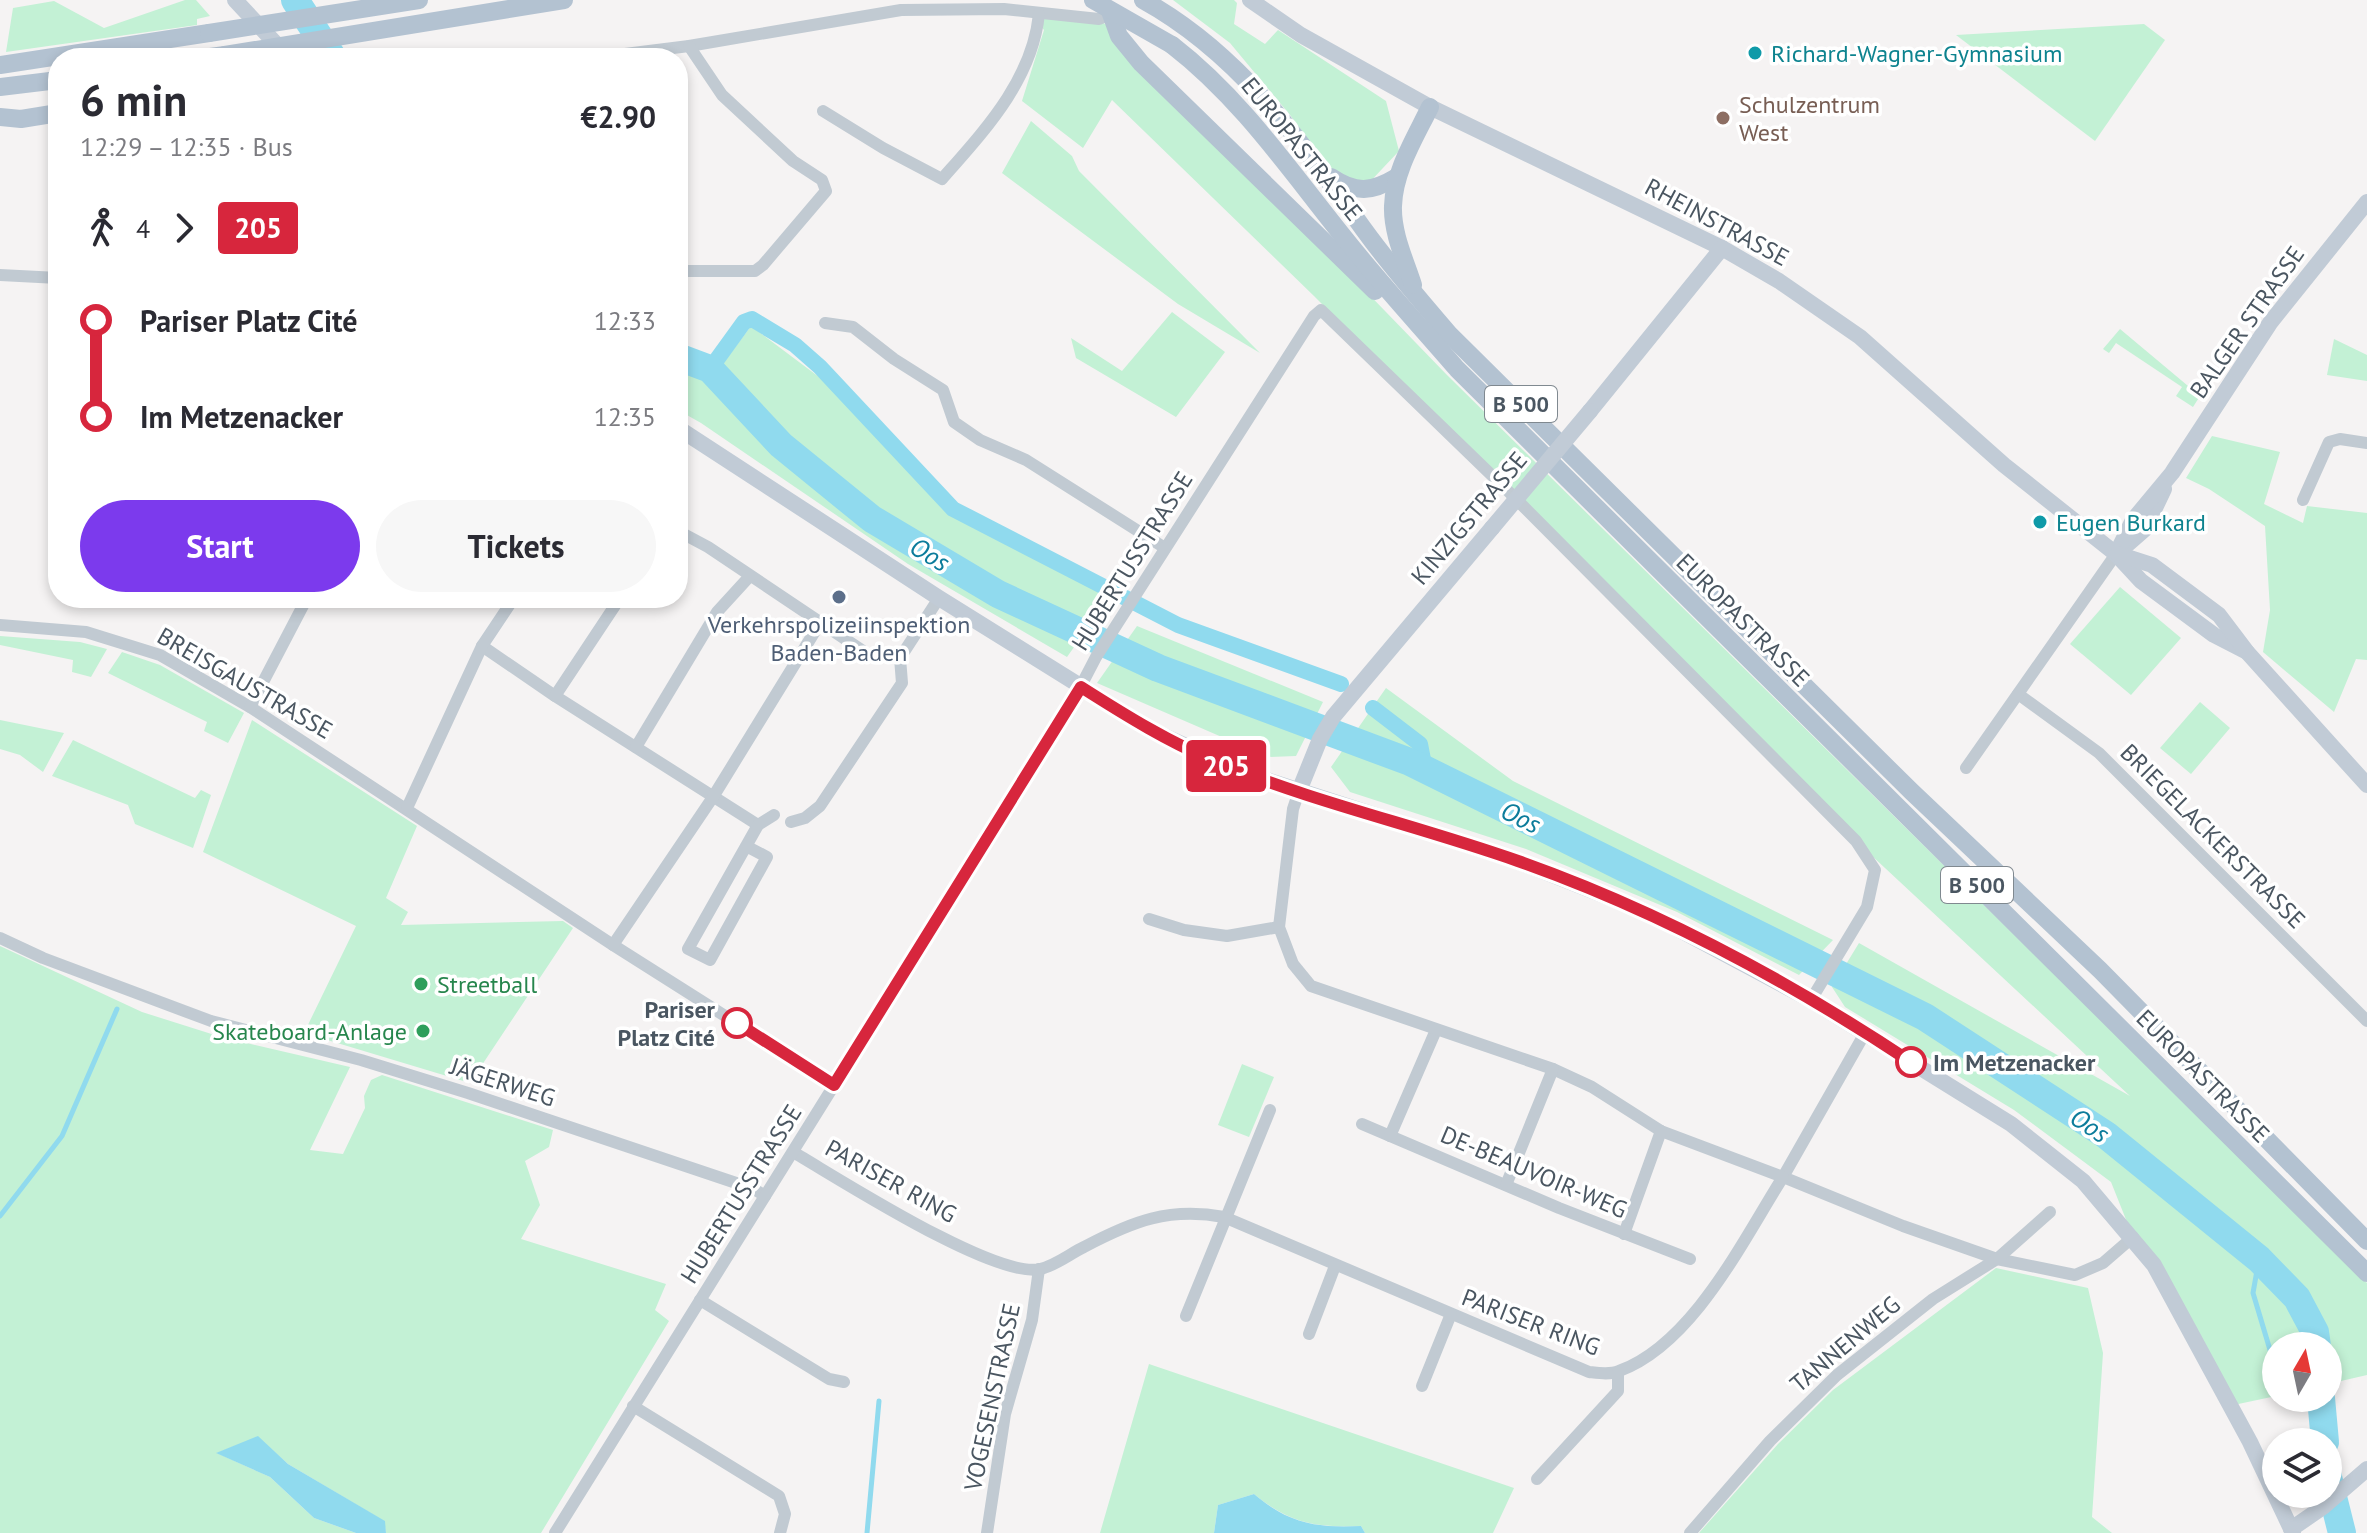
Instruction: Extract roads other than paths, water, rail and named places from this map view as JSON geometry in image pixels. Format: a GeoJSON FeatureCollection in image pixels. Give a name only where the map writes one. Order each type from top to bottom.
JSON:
{"type":"FeatureCollection","features":[{"type":"Feature","properties":{"kind":"main road"},"geometry":{"type":"LineString","coordinates":[[111,48],[419,0]]}},
{"type":"Feature","properties":{"kind":"main road"},"geometry":{"type":"LineString","coordinates":[[268,48],[564,0]]}},
{"type":"Feature","properties":{"kind":"main road","name":"EUROPASTRASSE"},"geometry":{"type":"LineString","coordinates":[[1093,0],[1172,45],[1218,84],[1252,121],[1371,271],[1457,369],[2367,1273]]}},
{"type":"Feature","properties":{"kind":"main road","name":"EUROPASTRASSE"},"geometry":{"type":"LineString","coordinates":[[1143,0],[1185,26],[1254,85],[1324,172],[1416,296],[1450,335],[1912,792],[2100,970],[2367,1241]]}},
{"type":"Feature","properties":{"kind":"main road"},"geometry":{"type":"LineString","coordinates":[[1116,7],[1119,36],[1150,73],[1457,369]]}},
{"type":"Feature","properties":{"kind":"main road"},"geometry":{"type":"LineString","coordinates":[[0,65],[48,58]]}},
{"type":"Feature","properties":{"kind":"main road"},"geometry":{"type":"LineString","coordinates":[[0,87],[48,81]]}},
{"type":"Feature","properties":{"kind":"main road"},"geometry":{"type":"LineString","coordinates":[[1416,296],[1394,222],[1397,177],[1430,107]]}},
{"type":"Feature","properties":{"kind":"main road"},"geometry":{"type":"LineString","coordinates":[[0,117],[21,119],[48,115]]}},
{"type":"Feature","properties":{"kind":"main road"},"geometry":{"type":"LineString","coordinates":[[1324,172],[1362,191],[1372,191],[1397,177]]}},
{"type":"Feature","properties":{"kind":"street"},"geometry":{"type":"LineString","coordinates":[[235,0],[279,48]]}},
{"type":"Feature","properties":{"kind":"street","name":"RHEINSTRASSE"},"geometry":{"type":"LineString","coordinates":[[1250,0],[1301,35],[1430,107],[1722,248],[1779,281],[1860,337],[2004,465],[2116,554],[2152,565],[2219,615],[2247,652],[2367,785]]}},
{"type":"Feature","properties":{"kind":"street"},"geometry":{"type":"LineString","coordinates":[[673,48],[901,10],[1004,9],[1099,19],[1116,7]]}},
{"type":"Feature","properties":{"kind":"street"},"geometry":{"type":"LineString","coordinates":[[823,111],[942,179],[1005,103],[1024,69],[1039,14]]}},
{"type":"Feature","properties":{"kind":"street"},"geometry":{"type":"LineString","coordinates":[[688,271],[755,271],[826,191],[822,180],[793,161],[722,95],[689,46]]}},
{"type":"Feature","properties":{"kind":"street","name":"BALGER STRASSE"},"geometry":{"type":"LineString","coordinates":[[2116,554],[2133,520],[2172,473],[2270,323],[2367,202]]}},
{"type":"Feature","properties":{"kind":"street","name":"KINZIGSTRASSE"},"geometry":{"type":"LineString","coordinates":[[1299,791],[1333,717],[1590,411],[1722,248]]}},
{"type":"Feature","properties":{"kind":"street"},"geometry":{"type":"LineString","coordinates":[[0,275],[48,277]]}},
{"type":"Feature","properties":{"kind":"street","name":"HUBERTUSSTRASSE"},"geometry":{"type":"LineString","coordinates":[[555,1533],[1081,687],[1096,657],[1129,610],[1165,548],[1314,316],[1321,310],[1520,503],[1856,841],[1875,870],[1867,907],[1811,1000]]}},
{"type":"Feature","properties":{"kind":"street"},"geometry":{"type":"LineString","coordinates":[[825,323],[853,327],[894,359],[943,390],[954,422],[980,440],[1026,460],[1165,548]]}},
{"type":"Feature","properties":{"kind":"street"},"geometry":{"type":"LineString","coordinates":[[688,435],[939,598],[1140,724],[1187,749],[1245,773],[1468,844],[1585,886],[1646,912],[1811,1000],[1865,1033],[2048,1150],[2083,1181],[2133,1237],[2180,1308],[2292,1531],[2367,1469]]}},
{"type":"Feature","properties":{"kind":"street"},"geometry":{"type":"LineString","coordinates":[[2303,500],[2329,442],[2340,439],[2367,443]]}},
{"type":"Feature","properties":{"kind":"street"},"geometry":{"type":"LineString","coordinates":[[688,536],[869,655]]}},
{"type":"Feature","properties":{"kind":"street"},"geometry":{"type":"LineString","coordinates":[[1966,768],[2116,554]]}},
{"type":"Feature","properties":{"kind":"street"},"geometry":{"type":"LineString","coordinates":[[636,747],[717,612],[749,577]]}},
{"type":"Feature","properties":{"kind":"street"},"geometry":{"type":"LineString","coordinates":[[791,822],[805,818],[820,806],[902,683],[900,658],[939,598]]}},
{"type":"Feature","properties":{"kind":"street"},"geometry":{"type":"LineString","coordinates":[[250,707],[302,608]]}},
{"type":"Feature","properties":{"kind":"street"},"geometry":{"type":"LineString","coordinates":[[407,808],[482,646],[507,608]]}},
{"type":"Feature","properties":{"kind":"street"},"geometry":{"type":"LineString","coordinates":[[555,696],[613,608]]}},
{"type":"Feature","properties":{"kind":"street"},"geometry":{"type":"LineString","coordinates":[[613,945],[713,797],[820,623]]}},
{"type":"Feature","properties":{"kind":"street","name":"BREISGAUSTRASSE"},"geometry":{"type":"LineString","coordinates":[[0,625],[86,632],[160,655],[250,707],[613,945],[834,1085]]}},
{"type":"Feature","properties":{"kind":"street"},"geometry":{"type":"LineString","coordinates":[[482,646],[758,825]]}},
{"type":"Feature","properties":{"kind":"street","name":"BRIEGELACKERSTRASSE"},"geometry":{"type":"LineString","coordinates":[[2018,694],[2099,753],[2367,1021]]}},
{"type":"Feature","properties":{"kind":"street"},"geometry":{"type":"LineString","coordinates":[[1299,791],[1293,809],[1279,927],[1293,964],[1311,986],[1553,1069],[1592,1087],[1661,1131],[1903,1226],[1997,1259],[2075,1275],[2103,1263],[2133,1237]]}},
{"type":"Feature","properties":{"kind":"street"},"geometry":{"type":"LineString","coordinates":[[746,846],[767,857],[710,960],[688,949],[746,846],[758,825],[774,815]]}},
{"type":"Feature","properties":{"kind":"street"},"geometry":{"type":"LineString","coordinates":[[1149,919],[1184,930],[1227,936],[1279,927]]}},
{"type":"Feature","properties":{"kind":"street","name":"JÄGERWEG"},"geometry":{"type":"LineString","coordinates":[[0,938],[43,958],[211,1021],[361,1060],[567,1125],[754,1189],[765,1196]]}},
{"type":"Feature","properties":{"kind":"street"},"geometry":{"type":"LineString","coordinates":[[1390,1136],[1436,1030]]}},
{"type":"Feature","properties":{"kind":"street","name":"PARISER RING"},"geometry":{"type":"LineString","coordinates":[[793,1152],[923,1226],[990,1259],[1039,1269],[1153,1217],[1191,1211],[1224,1217],[1589,1372],[1618,1372],[1648,1356],[1673,1336],[1718,1279],[1783,1177],[1865,1033]]}},
{"type":"Feature","properties":{"kind":"street"},"geometry":{"type":"LineString","coordinates":[[1506,1185],[1553,1069]]}},
{"type":"Feature","properties":{"kind":"street"},"geometry":{"type":"LineString","coordinates":[[1186,1316],[1270,1110]]}},
{"type":"Feature","properties":{"kind":"street","name":"DE-BEAUVOIR-WEG"},"geometry":{"type":"LineString","coordinates":[[1362,1124],[1690,1259]]}},
{"type":"Feature","properties":{"kind":"street"},"geometry":{"type":"LineString","coordinates":[[1624,1234],[1661,1131]]}},
{"type":"Feature","properties":{"kind":"street","name":"TANNENWEG"},"geometry":{"type":"LineString","coordinates":[[1690,1533],[1770,1441],[1837,1375],[1933,1299],[1997,1259],[2050,1212]]}},
{"type":"Feature","properties":{"kind":"street"},"geometry":{"type":"LineString","coordinates":[[1309,1334],[1335,1266]]}},
{"type":"Feature","properties":{"kind":"street","name":"VOGESENSTRASSE"},"geometry":{"type":"LineString","coordinates":[[987,1533],[1005,1414],[1032,1320],[1039,1269]]}},
{"type":"Feature","properties":{"kind":"street"},"geometry":{"type":"LineString","coordinates":[[700,1300],[829,1379],[844,1382]]}},
{"type":"Feature","properties":{"kind":"street"},"geometry":{"type":"LineString","coordinates":[[1422,1386],[1451,1314]]}},
{"type":"Feature","properties":{"kind":"street"},"geometry":{"type":"LineString","coordinates":[[1537,1479],[1618,1391],[1618,1372]]}},
{"type":"Feature","properties":{"kind":"street"},"geometry":{"type":"LineString","coordinates":[[633,1406],[779,1496],[785,1514],[780,1533]]}},
{"type":"Feature","properties":{"kind":"water"},"geometry":{"type":"Polygon","coordinates":[[[258,1436],[288,1464],[385,1521],[386,1533],[356,1533],[314,1518],[270,1477],[216,1453],[258,1436]]]}},
{"type":"Feature","properties":{"kind":"water"},"geometry":{"type":"Polygon","coordinates":[[[1254,1494],[1292,1518],[1317,1525],[1361,1526],[1365,1533],[1214,1533],[1218,1505],[1254,1494]]]}},
{"type":"Feature","properties":{"kind":"waterway","name":"Oos"},"geometry":{"type":"LineString","coordinates":[[295,0],[326,48]]}},
{"type":"Feature","properties":{"kind":"waterway"},"geometry":{"type":"LineString","coordinates":[[710,369],[744,322],[752,319],[795,345],[820,367],[953,509],[1178,625],[1341,684]]}},
{"type":"Feature","properties":{"kind":"waterway","name":"Oos"},"geometry":{"type":"LineString","coordinates":[[688,361],[710,369],[781,445],[872,519],[998,594],[1158,668],[1410,762],[1925,1017],[2106,1135],[2259,1259],[2297,1298],[2315,1332]]}},
{"type":"Feature","properties":{"kind":"waterway"},"geometry":{"type":"LineString","coordinates":[[1373,708],[1420,744],[1425,770]]}},
{"type":"Feature","properties":{"kind":"waterway"},"geometry":{"type":"LineString","coordinates":[[0,1216],[62,1136],[117,1009]]}},
{"type":"Feature","properties":{"kind":"waterway"},"geometry":{"type":"LineString","coordinates":[[2259,1259],[2253,1293],[2265,1332]]}},
{"type":"Feature","properties":{"kind":"waterway"},"geometry":{"type":"LineString","coordinates":[[867,1533],[879,1401]]}},
{"type":"Feature","properties":{"kind":"waterway","name":"Oos"},"geometry":{"type":"LineString","coordinates":[[2322,1412],[2324,1428]]}},
{"type":"Feature","properties":{"kind":"waterway","name":"Oos"},"geometry":{"type":"LineString","coordinates":[[2336,1508],[2342,1533]]}},
{"type":"Feature","properties":{"kind":"place","name":"Richard-Wagner-Gymnasium"},"geometry":{"type":"Point","coordinates":[1755,53]}},
{"type":"Feature","properties":{"kind":"place","name":"Schulzentrum West"},"geometry":{"type":"Point","coordinates":[1723,118]}},
{"type":"Feature","properties":{"kind":"place","name":"Eugen Burkard"},"geometry":{"type":"Point","coordinates":[2040,522]}},
{"type":"Feature","properties":{"kind":"place","name":"Verkehrspolizeiinspektion Baden-Baden"},"geometry":{"type":"Point","coordinates":[839,597]}},
{"type":"Feature","properties":{"kind":"place","name":"Streetball"},"geometry":{"type":"Point","coordinates":[421,984]}},
{"type":"Feature","properties":{"kind":"place","name":"Pariser Platz Cité"},"geometry":{"type":"Point","coordinates":[737,1023]}},
{"type":"Feature","properties":{"kind":"place","name":"Skateboard-Anlage"},"geometry":{"type":"Point","coordinates":[423,1031]}},
{"type":"Feature","properties":{"kind":"place","name":"Im Metzenacker"},"geometry":{"type":"Point","coordinates":[1911,1062]}}]}
